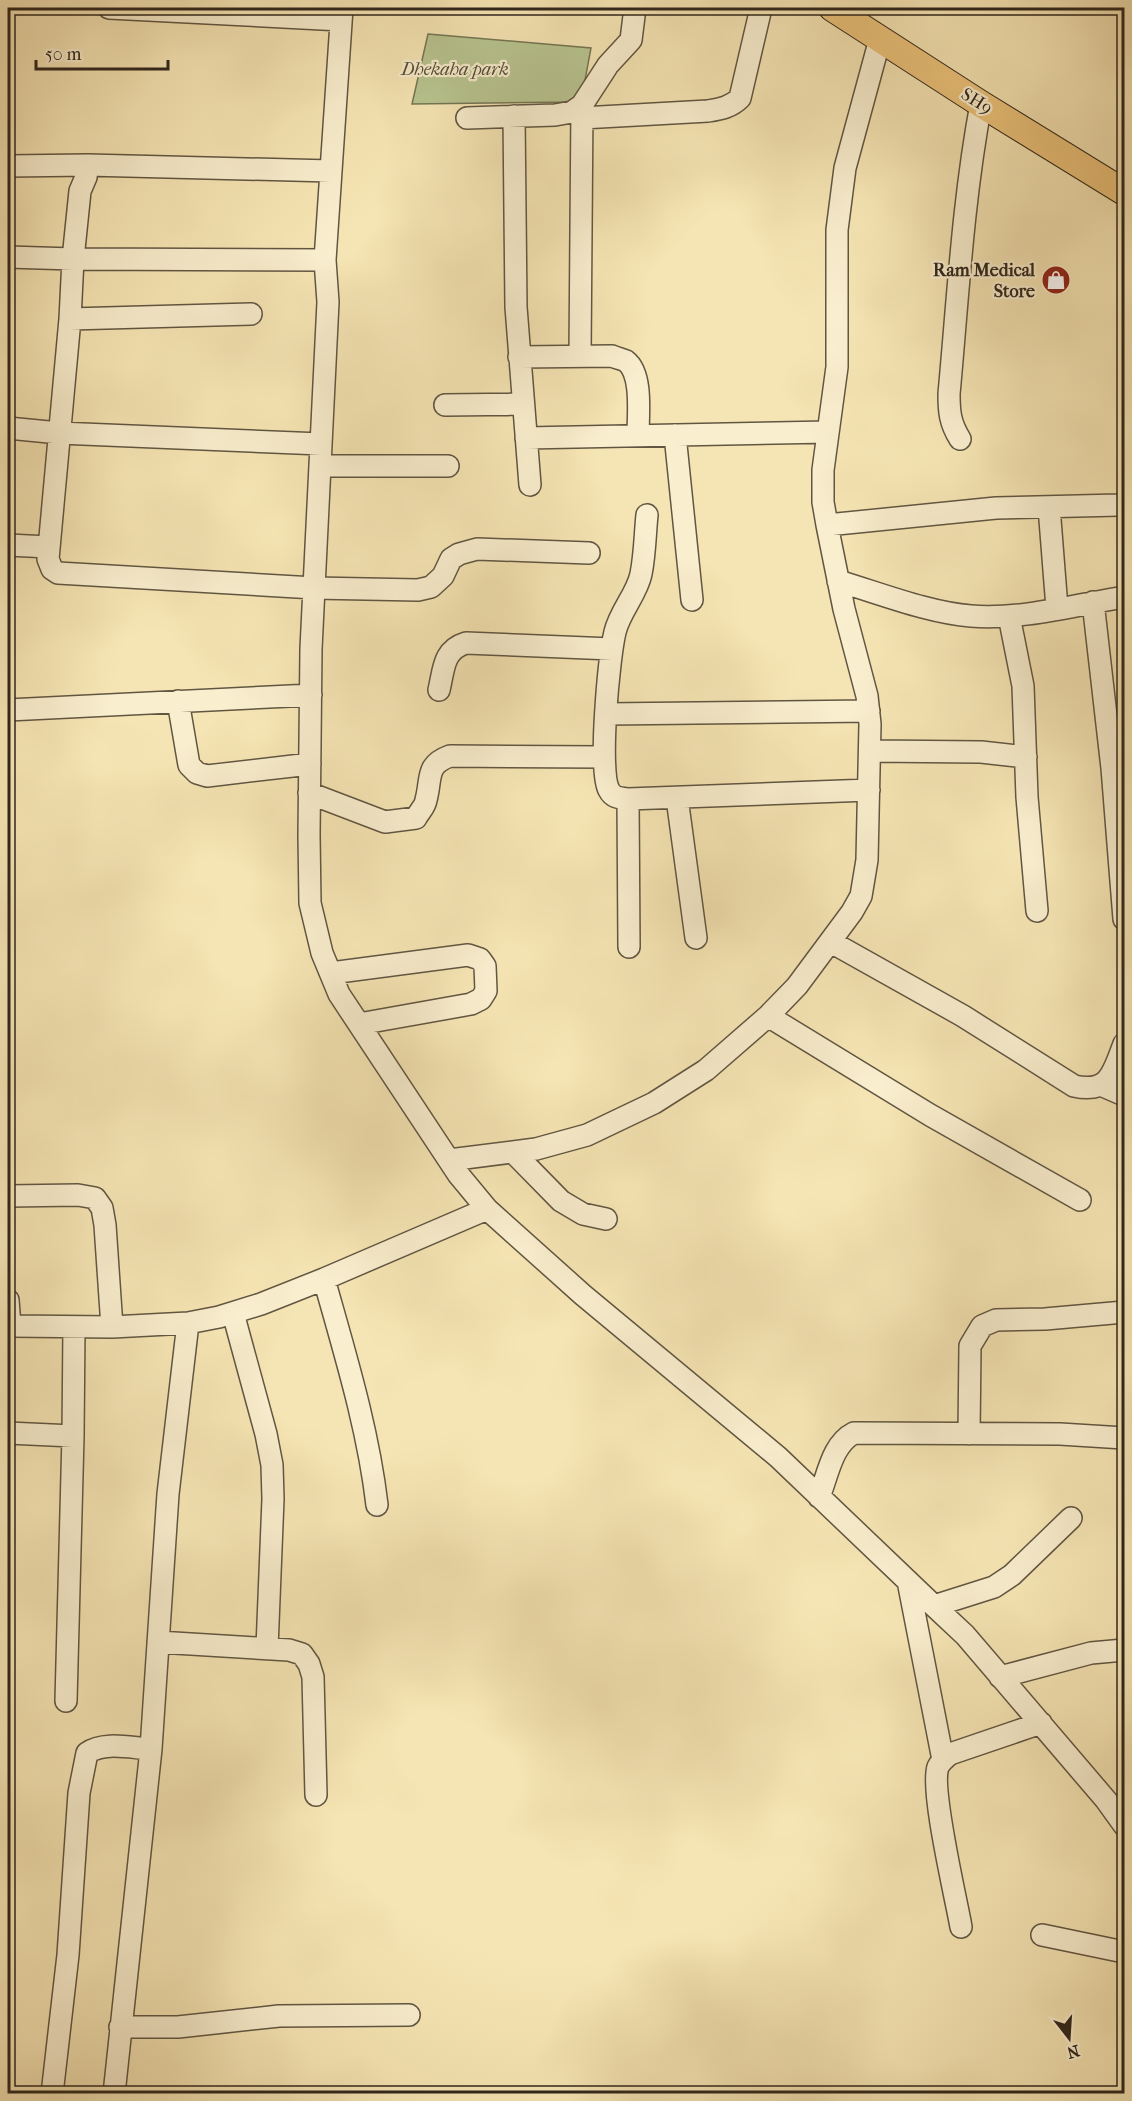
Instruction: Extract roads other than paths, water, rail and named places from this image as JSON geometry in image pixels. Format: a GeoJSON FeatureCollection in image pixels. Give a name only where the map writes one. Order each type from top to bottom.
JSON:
{"type":"FeatureCollection","features":[{"type":"Feature","properties":{"kind":"main road","name":"SH9"},"geometry":{"type":"LineString","coordinates":[[832,8],[981,104],[1125,192]]}},
{"type":"Feature","properties":{"kind":"street"},"geometry":{"type":"LineString","coordinates":[[109,8],[341,14],[325,260],[328,302],[314,588],[309,793],[310,903],[322,953],[339,994],[449,1160],[487,1209],[583,1294],[778,1457],[934,1605],[965,1635],[1125,1825]]}},
{"type":"Feature","properties":{"kind":"street"},"geometry":{"type":"LineString","coordinates":[[580,356],[582,112],[608,65],[631,40],[635,8]]}},
{"type":"Feature","properties":{"kind":"street"},"geometry":{"type":"LineString","coordinates":[[467,118],[555,115],[572,112],[722,109],[734,104],[740,98],[761,8]]}},
{"type":"Feature","properties":{"kind":"street"},"geometry":{"type":"LineString","coordinates":[[449,1160],[536,1149],[587,1135],[654,1103],[706,1070],[768,1016],[797,986],[831,942],[861,896],[867,860],[869,711],[827,525],[823,502],[823,470],[837,367],[837,230],[845,168],[880,39]]}},
{"type":"Feature","properties":{"kind":"street"},"geometry":{"type":"LineString","coordinates":[[960,439],[950,417],[949,394],[964,217],[981,104]]}},
{"type":"Feature","properties":{"kind":"street"},"geometry":{"type":"LineString","coordinates":[[514,116],[516,307],[530,485]]}},
{"type":"Feature","properties":{"kind":"street"},"geometry":{"type":"LineString","coordinates":[[8,166],[88,165],[331,171]]}},
{"type":"Feature","properties":{"kind":"street"},"geometry":{"type":"LineString","coordinates":[[88,165],[80,191],[73,259],[70,319],[48,560],[58,573],[314,588],[418,590],[431,587],[443,576],[451,560],[459,554],[477,549],[589,553]]}},
{"type":"Feature","properties":{"kind":"street"},"geometry":{"type":"LineString","coordinates":[[8,257],[325,260]]}},
{"type":"Feature","properties":{"kind":"street"},"geometry":{"type":"LineString","coordinates":[[70,319],[251,314]]}},
{"type":"Feature","properties":{"kind":"street"},"geometry":{"type":"LineString","coordinates":[[519,357],[612,356],[625,361],[633,371],[638,385],[638,435]]}},
{"type":"Feature","properties":{"kind":"street"},"geometry":{"type":"LineString","coordinates":[[445,405],[523,404]]}},
{"type":"Feature","properties":{"kind":"street"},"geometry":{"type":"LineString","coordinates":[[8,428],[59,434],[321,444]]}},
{"type":"Feature","properties":{"kind":"street"},"geometry":{"type":"LineString","coordinates":[[526,438],[828,432]]}},
{"type":"Feature","properties":{"kind":"street"},"geometry":{"type":"LineString","coordinates":[[675,435],[692,600]]}},
{"type":"Feature","properties":{"kind":"street"},"geometry":{"type":"LineString","coordinates":[[320,466],[448,466]]}},
{"type":"Feature","properties":{"kind":"street"},"geometry":{"type":"LineString","coordinates":[[827,525],[996,508],[1125,503]]}},
{"type":"Feature","properties":{"kind":"street"},"geometry":{"type":"LineString","coordinates":[[1049,507],[1057,608]]}},
{"type":"Feature","properties":{"kind":"street"},"geometry":{"type":"LineString","coordinates":[[647,514],[640,576],[623,609],[615,631],[612,649],[604,757],[605,778],[609,792],[616,798],[628,800],[869,790]]}},
{"type":"Feature","properties":{"kind":"street"},"geometry":{"type":"LineString","coordinates":[[8,545],[49,547]]}},
{"type":"Feature","properties":{"kind":"street"},"geometry":{"type":"LineString","coordinates":[[838,581],[932,609],[970,616],[1009,616],[1125,597]]}},
{"type":"Feature","properties":{"kind":"street"},"geometry":{"type":"LineString","coordinates":[[1093,602],[1120,798],[1124,919]]}},
{"type":"Feature","properties":{"kind":"street"},"geometry":{"type":"LineString","coordinates":[[1009,616],[1023,686],[1027,797],[1037,911]]}},
{"type":"Feature","properties":{"kind":"street"},"geometry":{"type":"LineString","coordinates":[[439,690],[446,658],[454,647],[466,643],[612,649]]}},
{"type":"Feature","properties":{"kind":"street"},"geometry":{"type":"LineString","coordinates":[[8,710],[311,695]]}},
{"type":"Feature","properties":{"kind":"street"},"geometry":{"type":"LineString","coordinates":[[178,701],[189,765],[197,773],[207,776],[310,764]]}},
{"type":"Feature","properties":{"kind":"street"},"geometry":{"type":"LineString","coordinates":[[607,714],[869,711]]}},
{"type":"Feature","properties":{"kind":"street"},"geometry":{"type":"LineString","coordinates":[[870,751],[981,752],[1026,757]]}},
{"type":"Feature","properties":{"kind":"street"},"geometry":{"type":"LineString","coordinates":[[309,793],[386,822],[404,820],[416,818],[426,803],[433,767],[438,760],[450,756],[604,757]]}},
{"type":"Feature","properties":{"kind":"street"},"geometry":{"type":"LineString","coordinates":[[677,798],[696,938]]}},
{"type":"Feature","properties":{"kind":"street"},"geometry":{"type":"LineString","coordinates":[[628,800],[629,947]]}},
{"type":"Feature","properties":{"kind":"street"},"geometry":{"type":"LineString","coordinates":[[831,942],[963,1016],[1074,1086],[1088,1089],[1101,1086],[1110,1077],[1125,1044]]}},
{"type":"Feature","properties":{"kind":"street"},"geometry":{"type":"LineString","coordinates":[[331,973],[468,955],[480,959],[485,966],[486,991],[481,999],[471,1004],[359,1024]]}},
{"type":"Feature","properties":{"kind":"street"},"geometry":{"type":"LineString","coordinates":[[768,1016],[930,1115],[1080,1200]]}},
{"type":"Feature","properties":{"kind":"street"},"geometry":{"type":"LineString","coordinates":[[1101,1086],[1125,1095]]}},
{"type":"Feature","properties":{"kind":"street"},"geometry":{"type":"LineString","coordinates":[[513,1152],[561,1201],[583,1214],[606,1219]]}},
{"type":"Feature","properties":{"kind":"street"},"geometry":{"type":"LineString","coordinates":[[8,1196],[78,1195],[95,1198],[102,1208],[105,1225],[112,1327]]}},
{"type":"Feature","properties":{"kind":"street"},"geometry":{"type":"LineString","coordinates":[[8,1300],[9,1326],[112,1327],[188,1323],[261,1304],[487,1209]]}},
{"type":"Feature","properties":{"kind":"street"},"geometry":{"type":"LineString","coordinates":[[324,1279],[355,1389],[369,1449],[378,1505]]}},
{"type":"Feature","properties":{"kind":"street"},"geometry":{"type":"LineString","coordinates":[[969,1434],[970,1346],[982,1326],[996,1320],[1044,1319],[1125,1312]]}},
{"type":"Feature","properties":{"kind":"street"},"geometry":{"type":"LineString","coordinates":[[233,1313],[266,1434],[272,1466],[273,1499],[267,1648]]}},
{"type":"Feature","properties":{"kind":"street"},"geometry":{"type":"LineString","coordinates":[[114,2094],[151,1749],[168,1494],[188,1323]]}},
{"type":"Feature","properties":{"kind":"street"},"geometry":{"type":"LineString","coordinates":[[66,1701],[74,1327]]}},
{"type":"Feature","properties":{"kind":"street"},"geometry":{"type":"LineString","coordinates":[[8,1433],[73,1437]]}},
{"type":"Feature","properties":{"kind":"street"},"geometry":{"type":"LineString","coordinates":[[819,1497],[839,1444],[854,1433],[1060,1434],[1125,1438]]}},
{"type":"Feature","properties":{"kind":"street"},"geometry":{"type":"LineString","coordinates":[[934,1605],[994,1587],[1011,1575],[1071,1518]]}},
{"type":"Feature","properties":{"kind":"street"},"geometry":{"type":"LineString","coordinates":[[908,1581],[943,1760]]}},
{"type":"Feature","properties":{"kind":"street"},"geometry":{"type":"LineString","coordinates":[[158,1642],[267,1648],[302,1654],[309,1664],[313,1677],[316,1795]]}},
{"type":"Feature","properties":{"kind":"street"},"geometry":{"type":"LineString","coordinates":[[1000,1677],[1091,1653],[1125,1650]]}},
{"type":"Feature","properties":{"kind":"street"},"geometry":{"type":"LineString","coordinates":[[961,1927],[939,1808],[938,1768],[950,1754],[1041,1724]]}},
{"type":"Feature","properties":{"kind":"street"},"geometry":{"type":"LineString","coordinates":[[52,2094],[68,1955],[79,1793],[87,1753],[103,1746],[151,1749]]}},
{"type":"Feature","properties":{"kind":"street"},"geometry":{"type":"LineString","coordinates":[[1042,1935],[1125,1952]]}},
{"type":"Feature","properties":{"kind":"street"},"geometry":{"type":"LineString","coordinates":[[120,2027],[178,2027],[279,2016],[409,2015]]}},
{"type":"Feature","properties":{"kind":"place","name":"Ram Medical Store"},"geometry":{"type":"Point","coordinates":[1056,280]}},
{"type":"Feature","properties":{"kind":"park label","name":"Dhekaha park"},"geometry":{"type":"Point","coordinates":[455,69]}}]}
